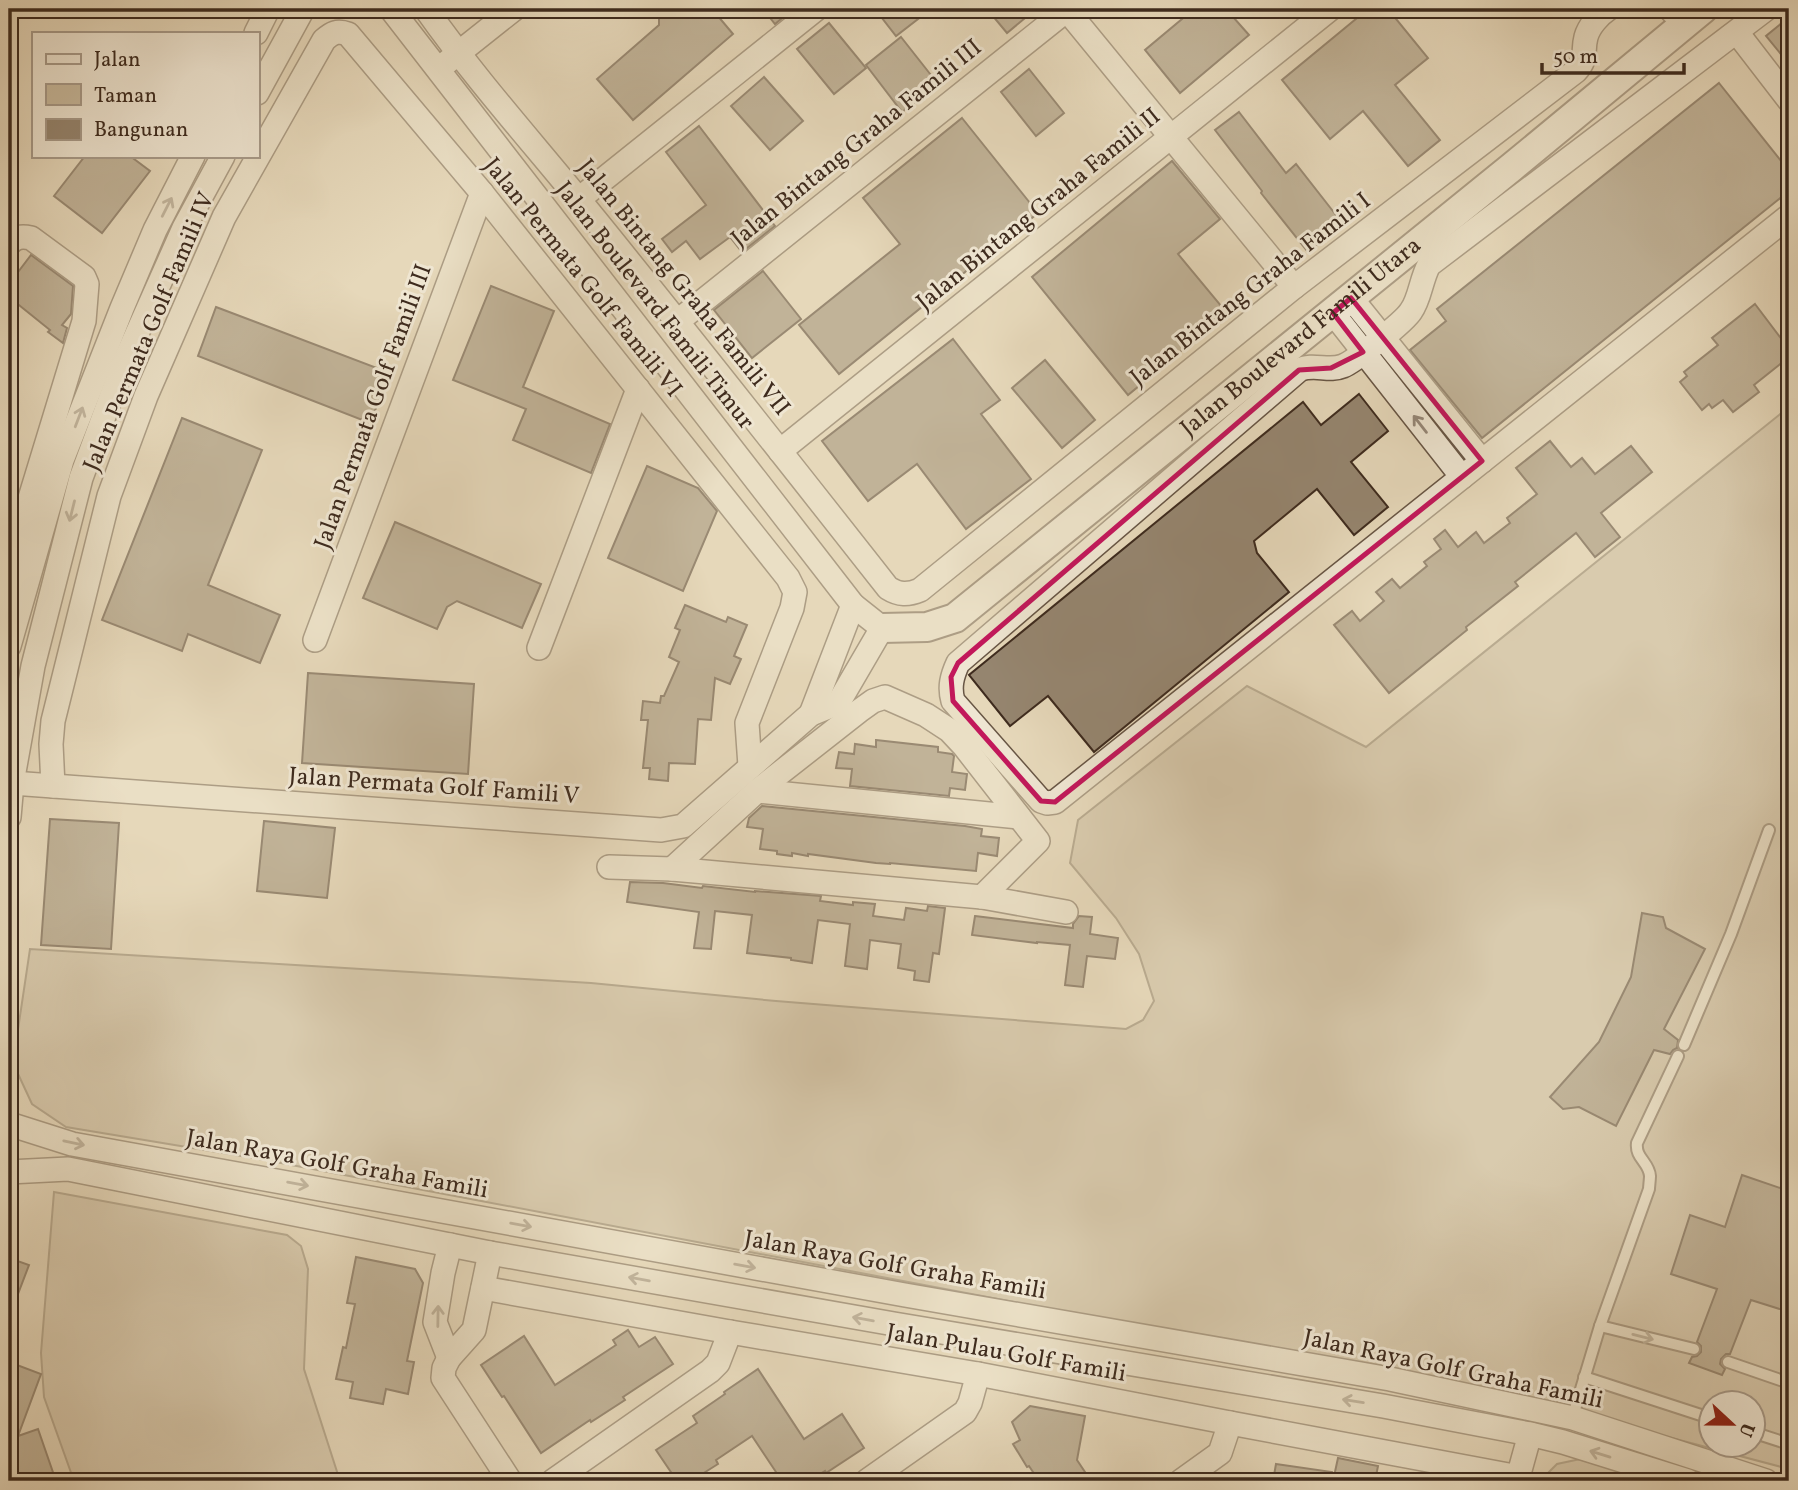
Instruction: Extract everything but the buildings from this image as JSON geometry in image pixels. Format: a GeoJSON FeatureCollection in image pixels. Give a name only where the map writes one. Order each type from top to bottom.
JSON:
{"type":"FeatureCollection","features":[{"type":"Feature","properties":{"kind":"street"},"geometry":{"type":"LineString","coordinates":[[256,32],[268,9]]}},
{"type":"Feature","properties":{"kind":"street"},"geometry":{"type":"LineString","coordinates":[[259,89],[303,9]]}},
{"type":"Feature","properties":{"kind":"street","name":"Jalan Boulevard Famili Timur"},"geometry":{"type":"LineString","coordinates":[[391,9],[853,605],[883,628]]}},
{"type":"Feature","properties":{"kind":"street","name":"Jalan Bintang Graha Famili VII"},"geometry":{"type":"LineString","coordinates":[[426,9],[458,54],[678,321],[888,588],[902,594]]}},
{"type":"Feature","properties":{"kind":"street"},"geometry":{"type":"LineString","coordinates":[[438,69],[514,9]]}},
{"type":"Feature","properties":{"kind":"street"},"geometry":{"type":"LineString","coordinates":[[579,199],[816,9]]}},
{"type":"Feature","properties":{"kind":"street"},"geometry":{"type":"LineString","coordinates":[[1067,9],[1294,287]]}},
{"type":"Feature","properties":{"kind":"street","name":"Jalan Bintang Graha Famili III"},"geometry":{"type":"LineString","coordinates":[[678,321],[1067,9]]}},
{"type":"Feature","properties":{"kind":"street","name":"Jalan Bintang Graha Famili II"},"geometry":{"type":"LineString","coordinates":[[780,451],[1330,9]]}},
{"type":"Feature","properties":{"kind":"street","name":"Jalan Bintang Graha Famili I"},"geometry":{"type":"LineString","coordinates":[[902,594],[920,590],[1294,287],[1576,71],[1584,58],[1586,36],[1608,9]]}},
{"type":"Feature","properties":{"kind":"street"},"geometry":{"type":"LineString","coordinates":[[1766,9],[1429,265],[1413,309],[1382,338],[1345,366],[1299,370],[958,663],[951,677],[950,692],[953,701],[1041,801],[1055,802],[1789,216]]}},
{"type":"Feature","properties":{"kind":"street","name":"Jalan Boulevard Famili Utara"},"geometry":{"type":"LineString","coordinates":[[883,628],[927,627],[955,618],[1512,167],[1686,14]]}},
{"type":"Feature","properties":{"kind":"street","name":"Jalan Permata Golf Famili VI"},"geometry":{"type":"LineString","coordinates":[[324,40],[332,33],[341,31],[348,34],[482,193],[789,578],[795,592],[792,608],[747,723],[750,766]]}},
{"type":"Feature","properties":{"kind":"street"},"geometry":{"type":"LineString","coordinates":[[1731,36],[1742,38],[1789,100]]}},
{"type":"Feature","properties":{"kind":"street","name":"Jalan Permata Golf Famili IV"},"geometry":{"type":"LineString","coordinates":[[259,155],[324,40]]}},
{"type":"Feature","properties":{"kind":"street"},"geometry":{"type":"LineString","coordinates":[[9,646],[62,460],[155,230],[192,158]]}},
{"type":"Feature","properties":{"kind":"street"},"geometry":{"type":"LineString","coordinates":[[9,817],[12,783],[33,666],[81,478],[123,365],[184,228],[222,158]]}},
{"type":"Feature","properties":{"kind":"street","name":"Jalan Permata Golf Famili IV"},"geometry":{"type":"LineString","coordinates":[[53,786],[53,720],[109,496],[146,396],[224,217],[257,158]]}},
{"type":"Feature","properties":{"kind":"street","name":"Jalan Permata Golf Famili III"},"geometry":{"type":"LineString","coordinates":[[315,640],[482,193]]}},
{"type":"Feature","properties":{"kind":"street"},"geometry":{"type":"LineString","coordinates":[[9,244],[22,236],[31,238],[84,277],[87,284],[83,321],[9,567]]}},
{"type":"Feature","properties":{"kind":"street"},"geometry":{"type":"LineString","coordinates":[[1342,305],[1382,338],[1482,461]]}},
{"type":"Feature","properties":{"kind":"street"},"geometry":{"type":"LineString","coordinates":[[1342,305],[1363,352],[1462,477]]}},
{"type":"Feature","properties":{"kind":"street"},"geometry":{"type":"LineString","coordinates":[[539,648],[638,389]]}},
{"type":"Feature","properties":{"kind":"street","name":"Jalan Permata Golf Famili V"},"geometry":{"type":"LineString","coordinates":[[811,714],[853,605]]}},
{"type":"Feature","properties":{"kind":"street","name":"Jalan Permata Golf Famili V"},"geometry":{"type":"LineString","coordinates":[[12,783],[661,830],[683,826],[811,714],[837,703],[883,628]]}},
{"type":"Feature","properties":{"kind":"street"},"geometry":{"type":"LineString","coordinates":[[861,664],[885,697],[926,715],[948,730],[964,746],[1038,841],[982,897]]}},
{"type":"Feature","properties":{"kind":"street"},"geometry":{"type":"LineString","coordinates":[[672,869],[757,791],[859,710],[885,697]]}},
{"type":"Feature","properties":{"kind":"street"},"geometry":{"type":"LineString","coordinates":[[757,791],[1020,817]]}},
{"type":"Feature","properties":{"kind":"street"},"geometry":{"type":"LineString","coordinates":[[609,867],[672,869],[982,897],[1066,912]]}},
{"type":"Feature","properties":{"kind":"street","name":"Jalan Raya Golf Graha Famili"},"geometry":{"type":"LineString","coordinates":[[9,1124],[72,1144],[905,1295],[1390,1379],[1573,1418],[1766,1481]]}},
{"type":"Feature","properties":{"kind":"street","name":"Jalan Raya Golf Graha Famili"},"geometry":{"type":"LineString","coordinates":[[9,1172],[68,1169],[490,1253],[1383,1406],[1563,1442],[1688,1481]]}},
{"type":"Feature","properties":{"kind":"street"},"geometry":{"type":"LineString","coordinates":[[449,1358],[435,1322],[450,1245]]}},
{"type":"Feature","properties":{"kind":"street"},"geometry":{"type":"LineString","coordinates":[[490,1253],[474,1330],[449,1358],[443,1378],[510,1481]]}},
{"type":"Feature","properties":{"kind":"street","name":"Jalan Pulau Golf Famili"},"geometry":{"type":"LineString","coordinates":[[483,1288],[978,1374],[1518,1479]]}},
{"type":"Feature","properties":{"kind":"street"},"geometry":{"type":"LineString","coordinates":[[554,1481],[710,1371],[718,1363],[730,1332]]}},
{"type":"Feature","properties":{"kind":"street"},"geometry":{"type":"LineString","coordinates":[[867,1481],[965,1412],[978,1374]]}},
{"type":"Feature","properties":{"kind":"street"},"geometry":{"type":"LineString","coordinates":[[1383,1406],[1390,1379]]}},
{"type":"Feature","properties":{"kind":"street"},"geometry":{"type":"LineString","coordinates":[[1181,1481],[1220,1453],[1230,1423]]}},
{"type":"Feature","properties":{"kind":"street"},"geometry":{"type":"LineString","coordinates":[[1518,1479],[1530,1434]]}},
{"type":"Feature","properties":{"kind":"lane"},"geometry":{"type":"LineString","coordinates":[[1684,1045],[1731,934],[1769,830]]}},
{"type":"Feature","properties":{"kind":"lane"},"geometry":{"type":"LineString","coordinates":[[1563,1442],[1573,1418],[1600,1326],[1649,1189],[1650,1177],[1647,1166],[1636,1150],[1637,1143],[1678,1056]]}},
{"type":"Feature","properties":{"kind":"lane"},"geometry":{"type":"LineString","coordinates":[[1600,1326],[1694,1349]]}},
{"type":"Feature","properties":{"kind":"lane"},"geometry":{"type":"LineString","coordinates":[[1728,1362],[1789,1383]]}},
{"type":"Feature","properties":{"kind":"lane"},"geometry":{"type":"LineString","coordinates":[[1584,1377],[1696,1413]]}},
{"type":"Feature","properties":{"kind":"lane"},"geometry":{"type":"LineString","coordinates":[[1766,1437],[1789,1444]]}},
{"type":"Feature","properties":{"kind":"highlighted area"},"geometry":{"type":"Polygon","coordinates":[[[1351,298],[1482,461],[1055,802],[1041,801],[953,701],[951,677],[958,663],[1299,370],[1331,368],[1363,352],[1333,313],[1351,298]]]}},
{"type":"Feature","properties":{"kind":"green space"},"geometry":{"type":"Polygon","coordinates":[[[1789,407],[1789,1469],[1747,1458],[1766,1458],[1766,1388],[1696,1388],[1696,1444],[1581,1414],[1409,1377],[265,1160],[66,1127],[32,1104],[13,1063],[30,949],[591,983],[1126,1029],[1143,1020],[1154,1001],[1139,954],[1116,918],[1070,863],[1078,820],[1247,686],[1366,747],[1789,407]]]}},
{"type":"Feature","properties":{"kind":"green space"},"geometry":{"type":"Polygon","coordinates":[[[54,1192],[287,1235],[301,1246],[308,1269],[304,1369],[340,1481],[74,1481],[44,1397],[41,1353],[54,1192]]]}},
{"type":"Feature","properties":{"kind":"green space"},"geometry":{"type":"Polygon","coordinates":[[[1585,1458],[1642,1481],[1540,1481],[1557,1464],[1585,1458]]]}}]}
